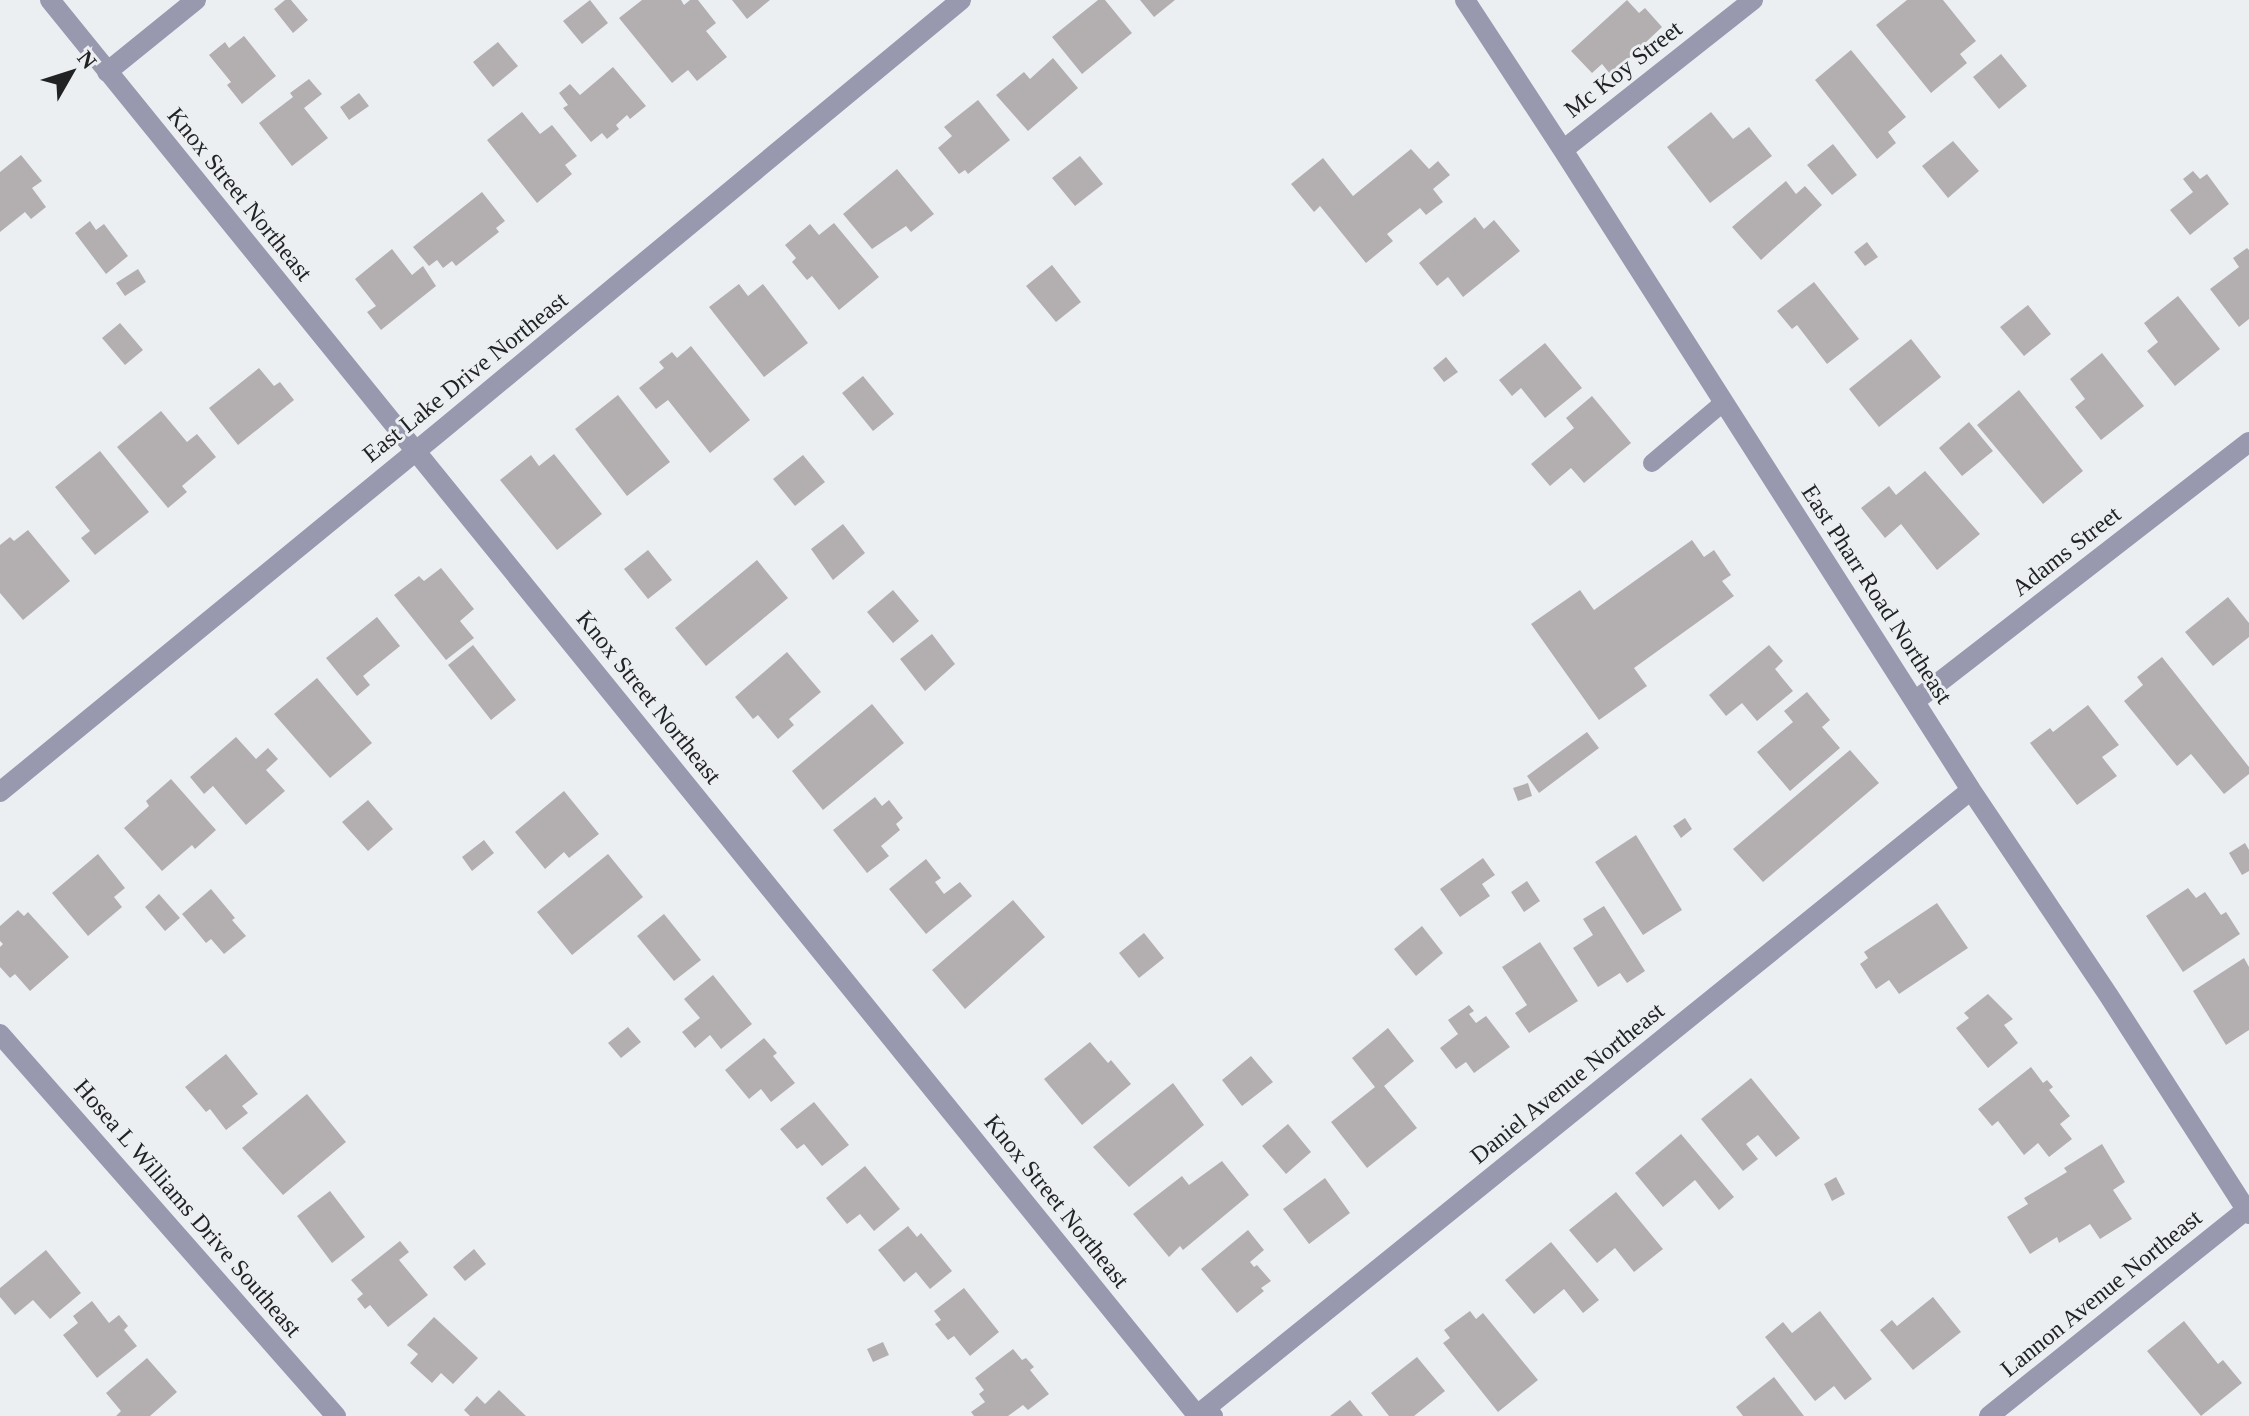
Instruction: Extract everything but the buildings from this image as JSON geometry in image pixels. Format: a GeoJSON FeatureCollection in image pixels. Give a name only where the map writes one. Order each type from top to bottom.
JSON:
{"type":"FeatureCollection","features":[{"type":"Feature","properties":{"kind":"street","name":"Knox Street Northeast"},"geometry":{"type":"LineString","coordinates":[[50,0],[1196,1416]]}},
{"type":"Feature","properties":{"kind":"street"},"geometry":{"type":"LineString","coordinates":[[107,72],[196,0]]}},
{"type":"Feature","properties":{"kind":"street","name":"East Lake Drive Northeast"},"geometry":{"type":"LineString","coordinates":[[0,792],[961,0]]}},
{"type":"Feature","properties":{"kind":"street","name":"East Pharr Road Northeast"},"geometry":{"type":"LineString","coordinates":[[1465,0],[1971,790],[2248,1212]]}},
{"type":"Feature","properties":{"kind":"street","name":"Mc Koy Street"},"geometry":{"type":"LineString","coordinates":[[1563,150],[1753,0]]}},
{"type":"Feature","properties":{"kind":"street","name":"Adams Street"},"geometry":{"type":"LineString","coordinates":[[1915,701],[2249,442]]}},
{"type":"Feature","properties":{"kind":"street","name":"Daniel Avenue Northeast"},"geometry":{"type":"LineString","coordinates":[[1196,1416],[1971,790]]}},
{"type":"Feature","properties":{"kind":"street","name":"Hosea L Williams Drive Southeast"},"geometry":{"type":"LineString","coordinates":[[0,1034],[336,1416]]}},
{"type":"Feature","properties":{"kind":"street","name":"Lannon Avenue Northeast"},"geometry":{"type":"LineString","coordinates":[[1989,1416],[2248,1212]]}},
{"type":"Feature","properties":{"kind":"street"},"geometry":{"type":"LineString","coordinates":[[1196,1416],[1213,1416]]}},
{"type":"Feature","properties":{"kind":"lane"},"geometry":{"type":"LineString","coordinates":[[1652,463],[1724,402]]}}]}
